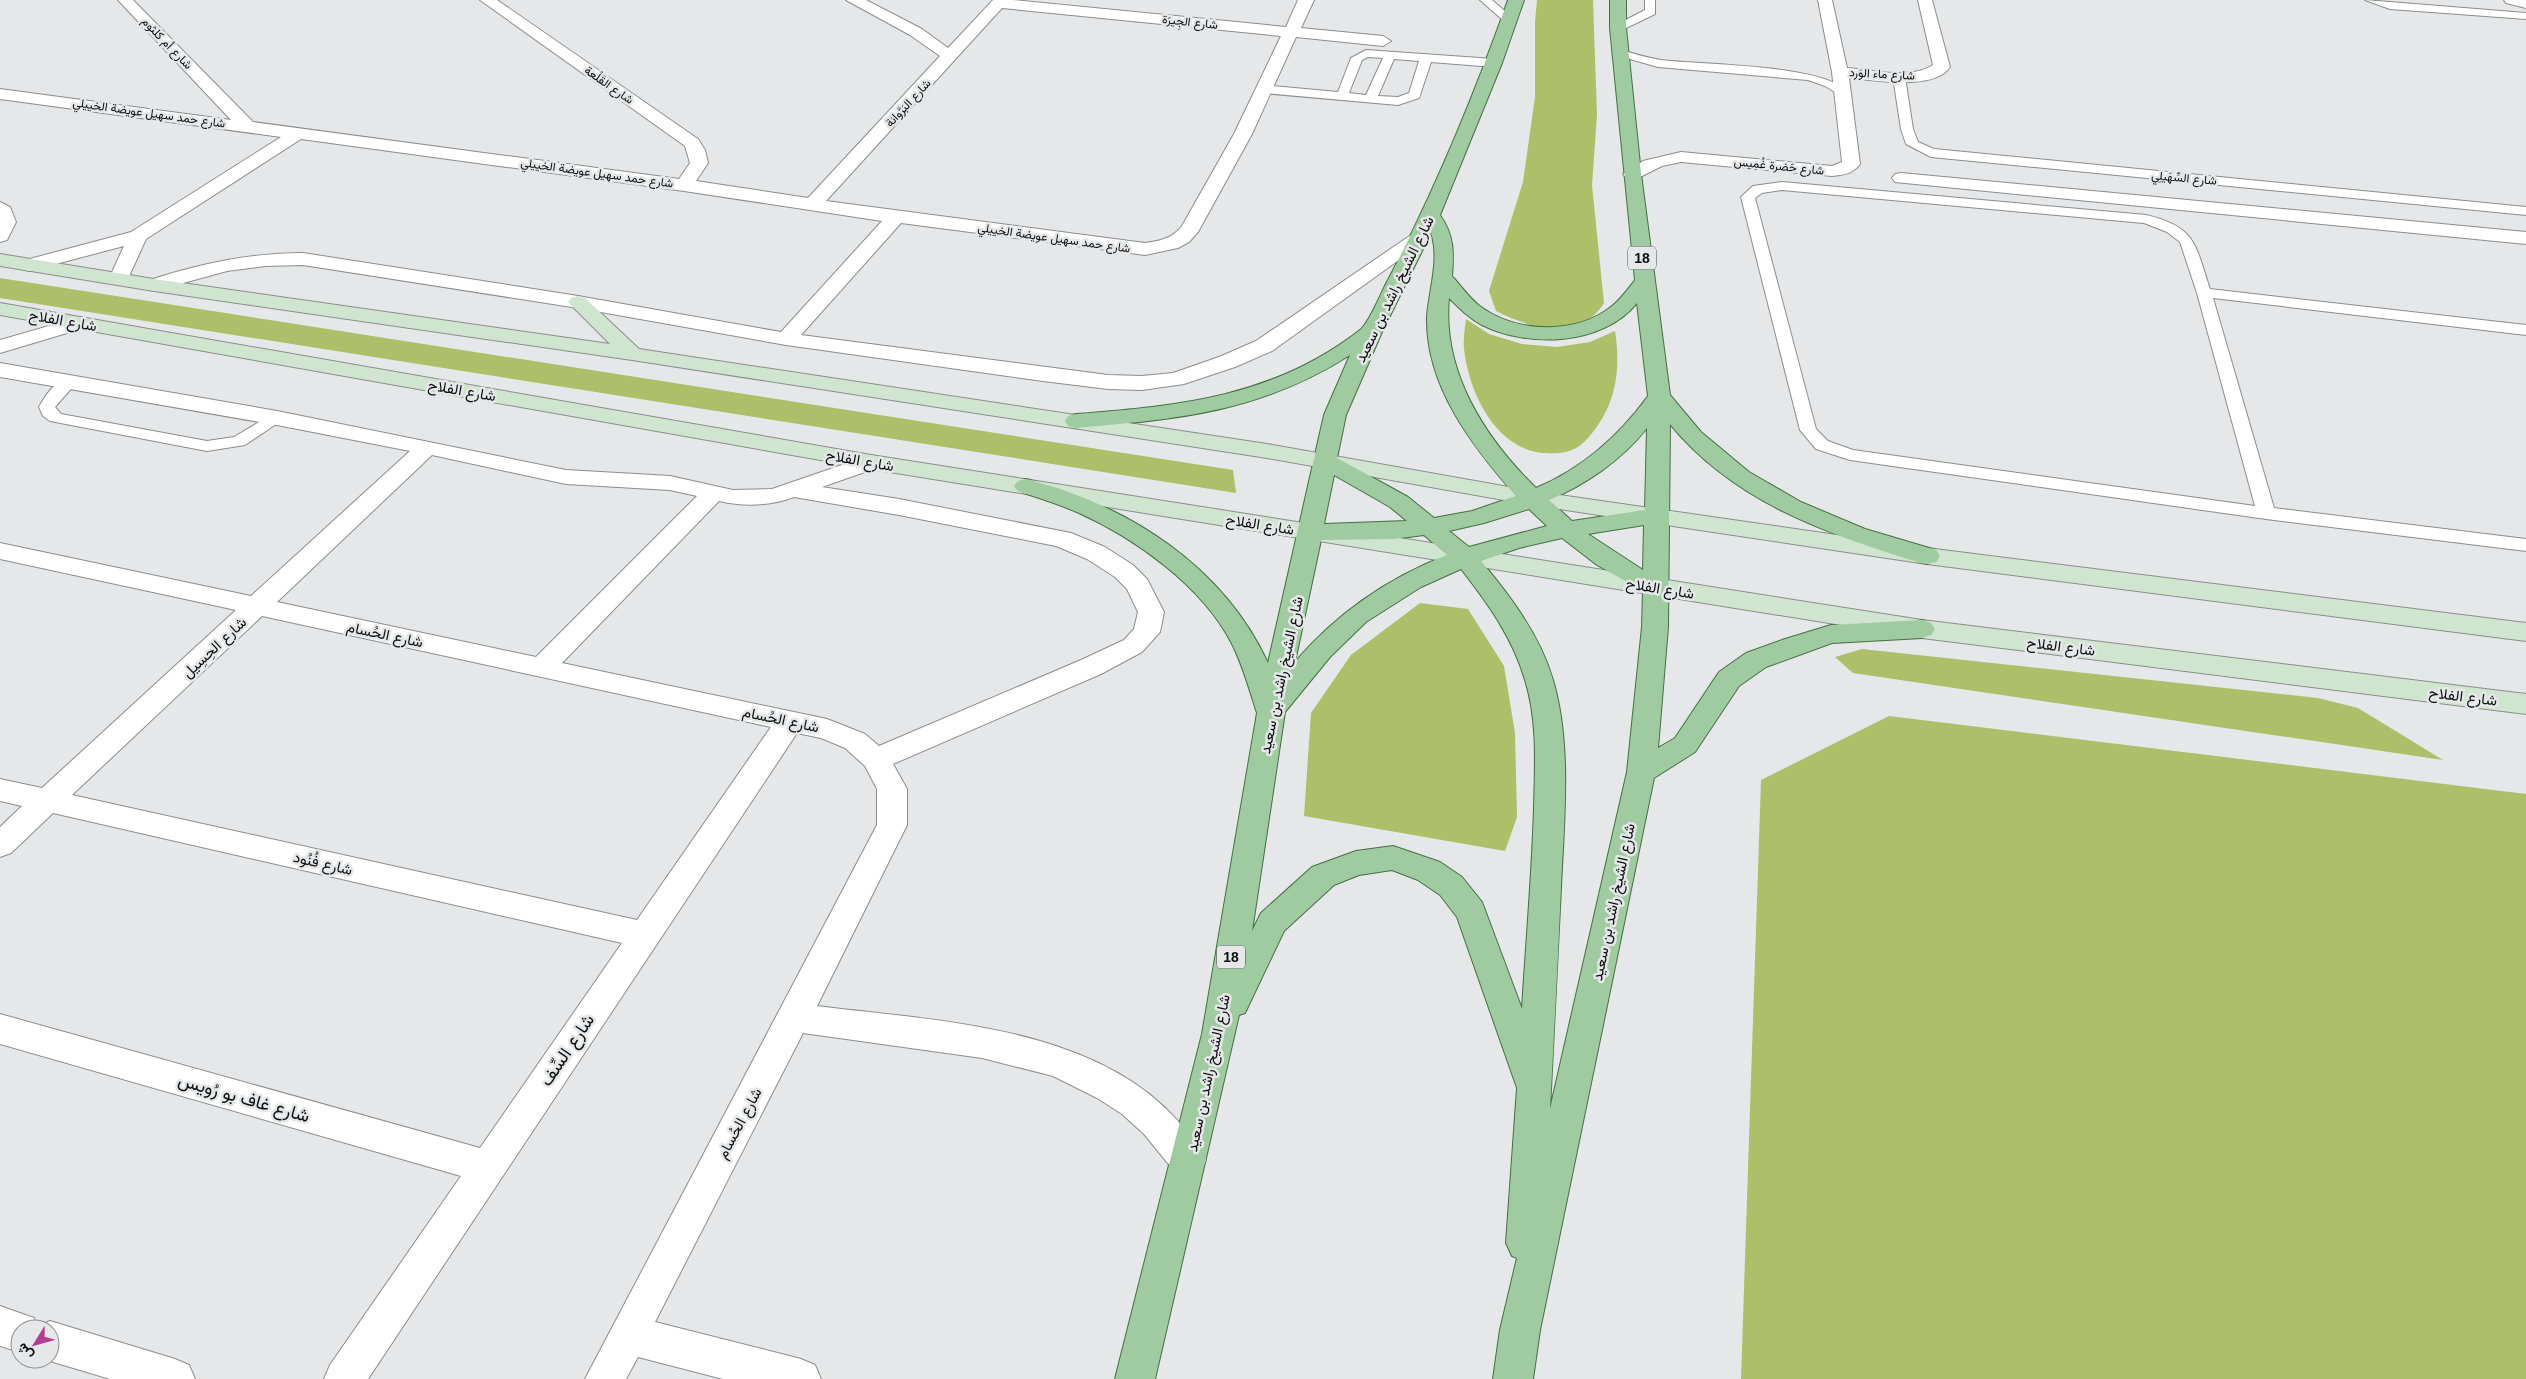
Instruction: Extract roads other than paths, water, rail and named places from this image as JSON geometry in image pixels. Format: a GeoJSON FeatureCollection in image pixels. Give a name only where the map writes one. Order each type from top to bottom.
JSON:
{"type":"FeatureCollection","features":[{"type":"Feature","properties":{"kind":"main road","name":"شارع الشيخ راشد بن سعيد"},"geometry":{"type":"LineString","coordinates":[[1135,1379],[1219,1034],[1271,713],[1336,415],[1371,332],[1431,215],[1494,63],[1516,0]]}},
{"type":"Feature","properties":{"kind":"main road","name":"شارع الشيخ راشد بن سعيد"},"geometry":{"type":"LineString","coordinates":[[1513,1379],[1520,1330],[1641,772],[1655,627],[1659,396],[1632,174],[1620,53],[1618,0]]}},
{"type":"Feature","properties":{"kind":"main road"},"geometry":{"type":"LineString","coordinates":[[1431,215],[1440,228],[1445,243],[1437,308],[1439,333],[1449,376],[1466,414],[1492,452],[1532,498],[1567,530],[1607,560],[1655,587]]}},
{"type":"Feature","properties":{"kind":"main road"},"geometry":{"type":"LineString","coordinates":[[0,260],[154,285],[632,354],[1076,422],[1326,461],[1532,498],[1928,556],[2526,632]]}},
{"type":"Feature","properties":{"kind":"main road"},"geometry":{"type":"LineString","coordinates":[[1442,277],[1474,311],[1502,325],[1541,333],[1580,331],[1597,324],[1619,311],[1644,282]]}},
{"type":"Feature","properties":{"kind":"main road"},"geometry":{"type":"LineString","coordinates":[[578,302],[632,354]]}},
{"type":"Feature","properties":{"kind":"main road","name":"شارع الفلاح"},"geometry":{"type":"LineString","coordinates":[[0,309],[871,462],[1922,629],[2526,704]]}},
{"type":"Feature","properties":{"kind":"main road"},"geometry":{"type":"LineString","coordinates":[[1076,422],[1178,412],[1258,393],[1316,366],[1371,332]]}},
{"type":"Feature","properties":{"kind":"main road"},"geometry":{"type":"LineString","coordinates":[[1311,532],[1384,532],[1431,527],[1468,520],[1532,498],[1593,466],[1621,443],[1643,420],[1659,396],[1693,437],[1741,477],[1792,507],[1856,535],[1928,556]]}},
{"type":"Feature","properties":{"kind":"main road"},"geometry":{"type":"LineString","coordinates":[[1326,461],[1398,502],[1431,527],[1464,556],[1500,601],[1519,634],[1538,679],[1550,735],[1548,846],[1520,1330]]}},
{"type":"Feature","properties":{"kind":"main road"},"geometry":{"type":"LineString","coordinates":[[1026,486],[1096,511],[1142,536],[1186,570],[1226,613],[1254,660],[1271,713]]}},
{"type":"Feature","properties":{"kind":"main road"},"geometry":{"type":"LineString","coordinates":[[1271,713],[1307,664],[1351,620],[1402,586],[1464,556],[1505,544],[1567,530],[1657,516]]}},
{"type":"Feature","properties":{"kind":"main road"},"geometry":{"type":"LineString","coordinates":[[1641,772],[1685,745],[1729,679],[1756,660],[1794,645],[1830,634],[1922,629]]}},
{"type":"Feature","properties":{"kind":"main road"},"geometry":{"type":"LineString","coordinates":[[1219,1034],[1272,922],[1323,876],[1356,863],[1393,858],[1429,871],[1451,886],[1471,911],[1534,1090]]}},
{"type":"Feature","properties":{"kind":"street","name":"شارع أم كلثوم"},"geometry":{"type":"LineString","coordinates":[[126,0],[247,126]]}},
{"type":"Feature","properties":{"kind":"street","name":"شارع القَلْعة"},"geometry":{"type":"LineString","coordinates":[[487,0],[692,143],[699,156],[699,163],[696,170],[684,184]]}},
{"type":"Feature","properties":{"kind":"street"},"geometry":{"type":"LineString","coordinates":[[854,0],[916,32],[950,56]]}},
{"type":"Feature","properties":{"kind":"street","name":"شارع حمد سهيل عويضة الخييلي"},"geometry":{"type":"LineString","coordinates":[[0,94],[138,110],[297,134],[684,184],[896,217],[1145,250],[1180,240],[1191,228],[1242,134],[1306,0]]}},
{"type":"Feature","properties":{"kind":"street","name":"شارع حَضرة غُمِيس"},"geometry":{"type":"LineString","coordinates":[[1632,174],[1646,165],[1662,159],[1681,157],[1832,171],[1842,170],[1851,164],[1840,72],[1825,0]]}},
{"type":"Feature","properties":{"kind":"street","name":"شارع ماء الوَرد"},"geometry":{"type":"LineString","coordinates":[[1840,72],[1899,77],[1936,73],[1942,67],[1925,0]]}},
{"type":"Feature","properties":{"kind":"street"},"geometry":{"type":"LineString","coordinates":[[2511,0],[2526,3]]}},
{"type":"Feature","properties":{"kind":"street","name":"شارع الجِيرَة"},"geometry":{"type":"LineString","coordinates":[[1000,2],[1290,32],[1387,47]]}},
{"type":"Feature","properties":{"kind":"street","name":"شارع البَرَّوانة"},"geometry":{"type":"LineString","coordinates":[[814,204],[1000,2]]}},
{"type":"Feature","properties":{"kind":"street"},"geometry":{"type":"LineString","coordinates":[[916,32],[942,36],[970,34]]}},
{"type":"Feature","properties":{"kind":"street"},"geometry":{"type":"LineString","coordinates":[[138,110],[184,97],[208,86]]}},
{"type":"Feature","properties":{"kind":"street"},"geometry":{"type":"LineString","coordinates":[[29,265],[138,236],[297,134]]}},
{"type":"Feature","properties":{"kind":"street"},"geometry":{"type":"LineString","coordinates":[[1901,178],[2526,238]]}},
{"type":"Feature","properties":{"kind":"street"},"geometry":{"type":"LineString","coordinates":[[0,208],[5,212],[8,219],[6,228],[0,236]]}},
{"type":"Feature","properties":{"kind":"street"},"geometry":{"type":"LineString","coordinates":[[786,338],[896,217]]}},
{"type":"Feature","properties":{"kind":"street"},"geometry":{"type":"LineString","coordinates":[[119,279],[138,236]]}},
{"type":"Feature","properties":{"kind":"street"},"geometry":{"type":"LineString","coordinates":[[154,285],[215,266],[276,258],[303,259],[578,302],[786,338],[1108,382],[1142,382],[1176,379],[1227,362],[1264,346],[1418,239]]}},
{"type":"Feature","properties":{"kind":"street"},"geometry":{"type":"LineString","coordinates":[[0,347],[80,323]]}},
{"type":"Feature","properties":{"kind":"street"},"geometry":{"type":"LineString","coordinates":[[0,370],[276,418],[427,447],[566,477],[670,483],[754,498],[796,490],[871,462]]}},
{"type":"Feature","properties":{"kind":"street","name":"شارع الحِسِيل"},"geometry":{"type":"LineString","coordinates":[[0,845],[427,447]]}},
{"type":"Feature","properties":{"kind":"street"},"geometry":{"type":"LineString","coordinates":[[796,490],[899,507],[1062,539],[1096,553],[1124,571],[1138,585],[1151,612],[1147,632],[1133,646],[1092,667],[876,759]]}},
{"type":"Feature","properties":{"kind":"street"},"geometry":{"type":"LineString","coordinates":[[542,668],[715,492]]}},
{"type":"Feature","properties":{"kind":"street","name":"شارع الحُسام"},"geometry":{"type":"LineString","coordinates":[[0,551],[827,729],[855,741],[876,759],[892,789],[892,825],[605,1379]]}},
{"type":"Feature","properties":{"kind":"street","name":"شارع السِّف"},"geometry":{"type":"LineString","coordinates":[[344,1379],[790,721]]}},
{"type":"Feature","properties":{"kind":"street","name":"شارع فُنُود"},"geometry":{"type":"LineString","coordinates":[[0,790],[645,935]]}},
{"type":"Feature","properties":{"kind":"street"},"geometry":{"type":"LineString","coordinates":[[794,1016],[995,1044],[1033,1052],[1070,1065],[1103,1082],[1135,1103],[1163,1130],[1188,1160]]}},
{"type":"Feature","properties":{"kind":"street","name":"شارع غاف بو رُويس"},"geometry":{"type":"LineString","coordinates":[[0,1029],[488,1167]]}},
{"type":"Feature","properties":{"kind":"street"},"geometry":{"type":"LineString","coordinates":[[628,1335],[801,1379]]}},
{"type":"Feature","properties":{"kind":"street"},"geometry":{"type":"LineString","coordinates":[[60,1344],[174,1379]]}},
{"type":"Feature","properties":{"kind":"lane"},"geometry":{"type":"LineString","coordinates":[[1485,0],[1509,20]]}},
{"type":"Feature","properties":{"kind":"lane"},"geometry":{"type":"LineString","coordinates":[[1618,28],[1651,12],[1650,0]]}},
{"type":"Feature","properties":{"kind":"lane"},"geometry":{"type":"LineString","coordinates":[[2370,0],[2390,6],[2526,16]]}},
{"type":"Feature","properties":{"kind":"lane"},"geometry":{"type":"LineString","coordinates":[[1342,96],[1359,56],[1387,47],[1426,57],[1494,63]]}},
{"type":"Feature","properties":{"kind":"lane"},"geometry":{"type":"LineString","coordinates":[[1371,98],[1387,47]]}},
{"type":"Feature","properties":{"kind":"lane"},"geometry":{"type":"LineString","coordinates":[[1620,53],[1658,63],[1809,77],[1829,84],[1843,93]]}},
{"type":"Feature","properties":{"kind":"lane"},"geometry":{"type":"LineString","coordinates":[[1263,89],[1398,100],[1412,98],[1426,57]]}},
{"type":"Feature","properties":{"kind":"lane","name":"شارع السِّهَيلِي"},"geometry":{"type":"LineString","coordinates":[[1899,77],[1907,130],[1912,144],[1931,153],[2526,211]]}},
{"type":"Feature","properties":{"kind":"lane"},"geometry":{"type":"LineString","coordinates":[[2266,513],[2204,293],[2186,240],[2172,229],[2146,220],[1782,186],[1758,189],[1748,197],[1808,430],[1822,445],[1850,455],[2266,513],[2526,545]]}},
{"type":"Feature","properties":{"kind":"lane"},"geometry":{"type":"LineString","coordinates":[[2204,293],[2526,330]]}},
{"type":"Feature","properties":{"kind":"lane"},"geometry":{"type":"LineString","coordinates":[[69,382],[50,399],[47,407],[49,413],[56,418],[194,445],[207,446],[239,440],[276,418]]}}]}
